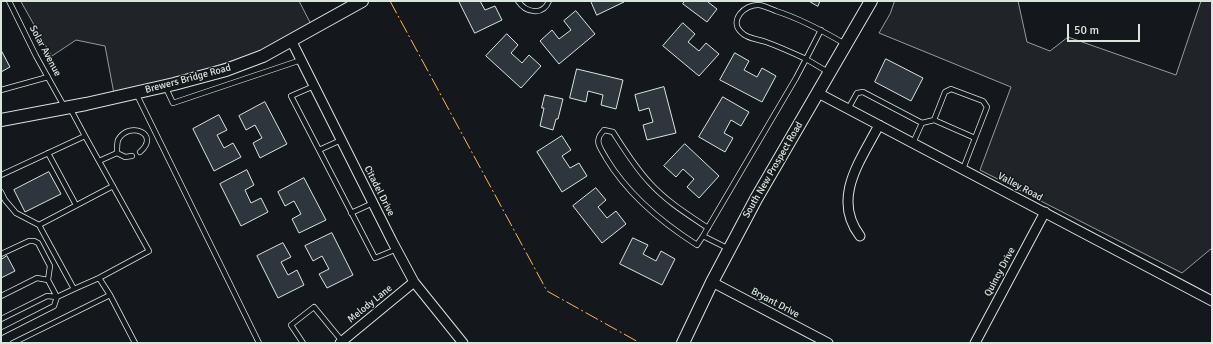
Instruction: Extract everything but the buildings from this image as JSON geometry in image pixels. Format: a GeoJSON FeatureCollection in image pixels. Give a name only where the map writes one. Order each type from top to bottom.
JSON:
{"type":"FeatureCollection","features":[{"type":"Feature","properties":{"kind":"main road","name":"Brewers Bridge Road"},"geometry":{"type":"LineString","coordinates":[[1,120],[68,108],[136,93],[234,67],[263,56],[362,1]]}},
{"type":"Feature","properties":{"kind":"main road","name":"South New Prospect Road"},"geometry":{"type":"LineString","coordinates":[[683,343],[712,282],[756,199],[871,1]]}},
{"type":"Feature","properties":{"kind":"street","name":"Citadel Drive"},"geometry":{"type":"LineString","coordinates":[[291,40],[414,282],[462,343]]}},
{"type":"Feature","properties":{"kind":"street","name":"Valley Road"},"geometry":{"type":"LineString","coordinates":[[818,93],[1212,301]]}},
{"type":"Feature","properties":{"kind":"street"},"geometry":{"type":"LineString","coordinates":[[860,236],[854,228],[848,214],[849,189],[855,171],[880,125]]}},
{"type":"Feature","properties":{"kind":"street","name":"Quincy Drive"},"geometry":{"type":"LineString","coordinates":[[975,343],[1044,212]]}},
{"type":"Feature","properties":{"kind":"street","name":"Melody Lane"},"geometry":{"type":"LineString","coordinates":[[341,342],[414,282]]}},
{"type":"Feature","properties":{"kind":"street","name":"Bryant Drive"},"geometry":{"type":"LineString","coordinates":[[712,282],[828,343]]}},
{"type":"Feature","properties":{"kind":"lane","name":"Solar Avenue"},"geometry":{"type":"LineString","coordinates":[[9,1],[36,56],[85,136],[149,252],[99,278]]}},
{"type":"Feature","properties":{"kind":"lane"},"geometry":{"type":"LineString","coordinates":[[518,1],[525,9],[533,12],[539,12],[543,10],[549,1]]}},
{"type":"Feature","properties":{"kind":"lane"},"geometry":{"type":"LineString","coordinates":[[830,73],[806,58],[766,42],[745,36],[737,26],[739,14],[744,8],[759,5],[790,15],[821,30],[846,45]]}},
{"type":"Feature","properties":{"kind":"lane"},"geometry":{"type":"LineString","coordinates":[[708,228],[672,204],[649,183],[635,166],[612,132],[604,130],[598,137],[599,144],[611,167],[641,202],[680,234],[697,245],[708,228],[796,78],[821,30]]}},
{"type":"Feature","properties":{"kind":"lane"},"geometry":{"type":"LineString","coordinates":[[165,86],[173,104],[301,60]]}},
{"type":"Feature","properties":{"kind":"lane"},"geometry":{"type":"LineString","coordinates":[[1,90],[48,77]]}},
{"type":"Feature","properties":{"kind":"lane"},"geometry":{"type":"LineString","coordinates":[[314,86],[291,96],[375,258],[397,249]]}},
{"type":"Feature","properties":{"kind":"lane"},"geometry":{"type":"LineString","coordinates":[[934,120],[945,92],[951,89],[983,102],[987,107],[963,169]]}},
{"type":"Feature","properties":{"kind":"lane"},"geometry":{"type":"LineString","coordinates":[[848,109],[857,93],[862,92],[922,123],[934,120],[975,138]]}},
{"type":"Feature","properties":{"kind":"lane"},"geometry":{"type":"LineString","coordinates":[[136,93],[257,343]]}},
{"type":"Feature","properties":{"kind":"lane"},"geometry":{"type":"LineString","coordinates":[[913,143],[922,123]]}},
{"type":"Feature","properties":{"kind":"lane"},"geometry":{"type":"LineString","coordinates":[[117,153],[118,141],[123,134],[132,130],[140,130],[146,135],[148,142],[146,147],[140,152]]}},
{"type":"Feature","properties":{"kind":"lane"},"geometry":{"type":"LineString","coordinates":[[1,176],[85,136]]}},
{"type":"Feature","properties":{"kind":"lane"},"geometry":{"type":"LineString","coordinates":[[319,150],[341,140]]}},
{"type":"Feature","properties":{"kind":"lane"},"geometry":{"type":"LineString","coordinates":[[48,153],[76,206]]}},
{"type":"Feature","properties":{"kind":"lane"},"geometry":{"type":"LineString","coordinates":[[99,161],[117,153]]}},
{"type":"Feature","properties":{"kind":"lane"},"geometry":{"type":"LineString","coordinates":[[117,153],[125,157],[132,156]]}},
{"type":"Feature","properties":{"kind":"lane"},"geometry":{"type":"LineString","coordinates":[[39,225],[113,186]]}},
{"type":"Feature","properties":{"kind":"lane"},"geometry":{"type":"LineString","coordinates":[[1,192],[4,200],[16,213],[39,225],[74,289]]}},
{"type":"Feature","properties":{"kind":"lane"},"geometry":{"type":"LineString","coordinates":[[352,213],[373,203]]}},
{"type":"Feature","properties":{"kind":"lane"},"geometry":{"type":"LineString","coordinates":[[703,236],[729,249]]}},
{"type":"Feature","properties":{"kind":"lane"},"geometry":{"type":"LineString","coordinates":[[1,254],[29,241],[38,243],[50,266],[48,280],[57,297],[54,306],[1,333]]}},
{"type":"Feature","properties":{"kind":"lane"},"geometry":{"type":"LineString","coordinates":[[1,296],[37,278],[48,280]]}},
{"type":"Feature","properties":{"kind":"lane"},"geometry":{"type":"LineString","coordinates":[[1,319],[46,296],[57,297],[99,278],[110,295],[135,343]]}},
{"type":"Feature","properties":{"kind":"lane"},"geometry":{"type":"LineString","coordinates":[[13,343],[110,295]]}},
{"type":"Feature","properties":{"kind":"lane"},"geometry":{"type":"LineString","coordinates":[[304,343],[291,325],[314,307],[341,342]]}},
{"type":"Feature","properties":{"kind":"shaded area"},"geometry":{"type":"Polygon","coordinates":[[[21,1],[299,1],[313,28],[290,42],[115,99],[105,46],[76,40],[52,56],[21,1]]]}},
{"type":"Feature","properties":{"kind":"shaded area"},"geometry":{"type":"Polygon","coordinates":[[[895,1],[1018,1],[1027,42],[1050,51],[1068,37],[1176,75],[1201,1],[1212,1],[1212,248],[1182,273],[980,170],[1011,87],[879,33],[890,14],[895,1]]]}},
{"type":"Feature","properties":{"kind":"power"},"geometry":{"type":"LineString","coordinates":[[390,1],[547,291],[640,343]]}}]}
